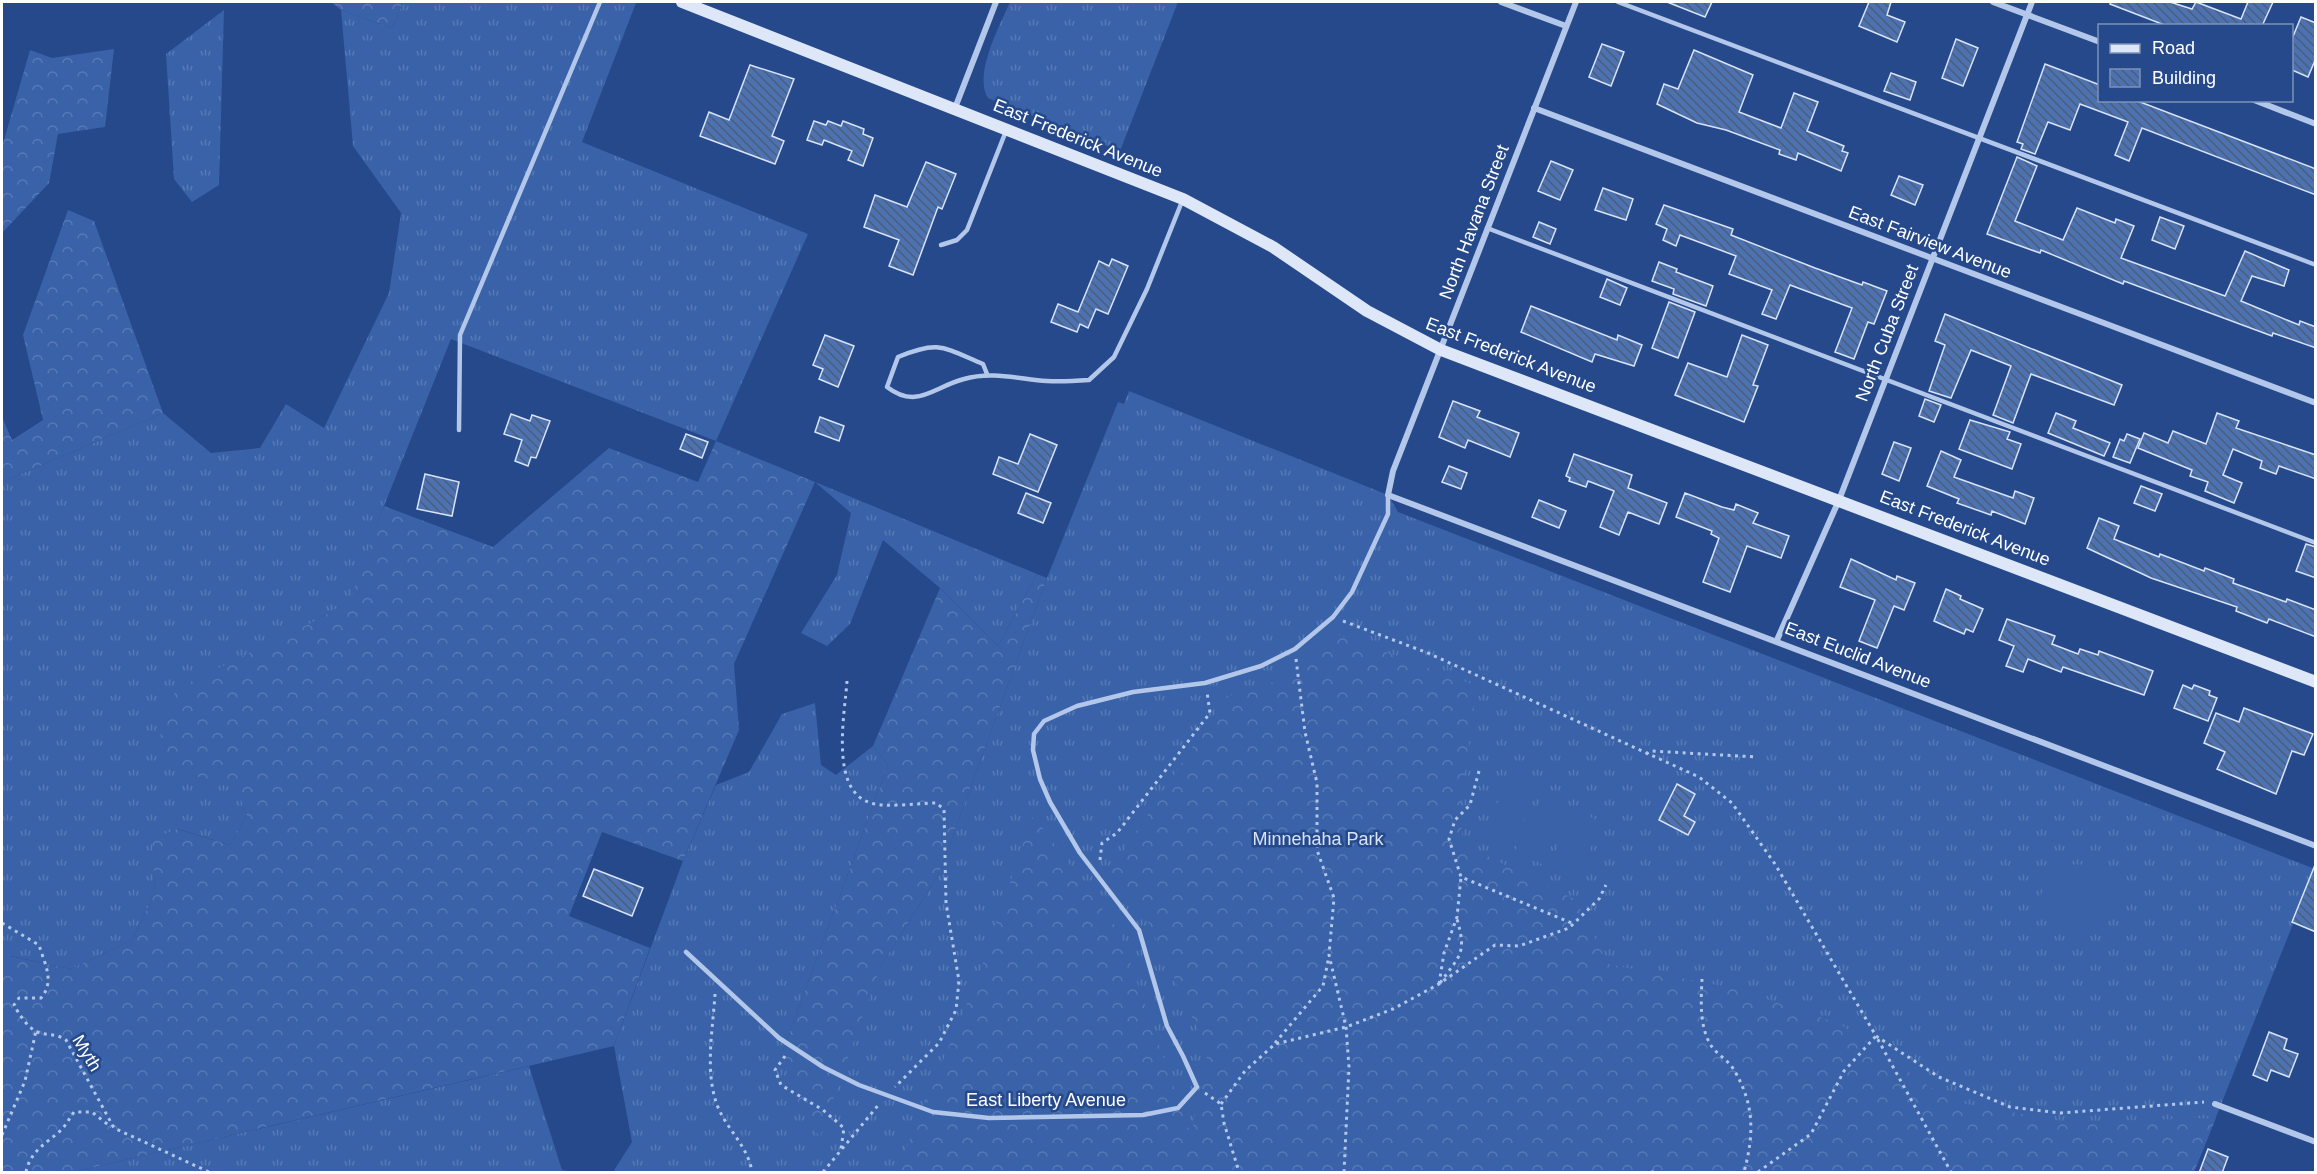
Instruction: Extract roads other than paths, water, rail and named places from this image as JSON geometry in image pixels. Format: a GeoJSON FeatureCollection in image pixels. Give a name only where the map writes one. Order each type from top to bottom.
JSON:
{"type":"FeatureCollection","features":[{"type":"Feature","properties":{"kind":"main road","name":"East Frederick Avenue"},"geometry":{"type":"LineString","coordinates":[[682,2],[1183,199],[1273,247],[1367,311],[1441,350],[2316,682]]}},
{"type":"Feature","properties":{"kind":"street"},"geometry":{"type":"LineString","coordinates":[[955,108],[996,2]]}},
{"type":"Feature","properties":{"kind":"street"},"geometry":{"type":"LineString","coordinates":[[1501,2],[1566,27]]}},
{"type":"Feature","properties":{"kind":"street","name":"North Havana Street"},"geometry":{"type":"LineString","coordinates":[[1388,495],[1393,471],[1576,2]]}},
{"type":"Feature","properties":{"kind":"street"},"geometry":{"type":"LineString","coordinates":[[1993,2],[2098,41]]}},
{"type":"Feature","properties":{"kind":"street","name":"North Cuba Street"},"geometry":{"type":"LineString","coordinates":[[1777,640],[1839,500],[2032,2]]}},
{"type":"Feature","properties":{"kind":"street"},"geometry":{"type":"LineString","coordinates":[[2259,102],[2316,124]]}},
{"type":"Feature","properties":{"kind":"street","name":"East Fairview Avenue"},"geometry":{"type":"LineString","coordinates":[[1534,108],[2316,403]]}},
{"type":"Feature","properties":{"kind":"street","name":"East Euclid Avenue"},"geometry":{"type":"LineString","coordinates":[[1388,495],[1777,640],[2316,846]]}},
{"type":"Feature","properties":{"kind":"street"},"geometry":{"type":"LineString","coordinates":[[2216,1104],[2316,1142]]}},
{"type":"Feature","properties":{"kind":"lane"},"geometry":{"type":"LineString","coordinates":[[459,430],[460,335],[600,2]]}},
{"type":"Feature","properties":{"kind":"lane"},"geometry":{"type":"LineString","coordinates":[[1618,2],[2316,265]]}},
{"type":"Feature","properties":{"kind":"lane"},"geometry":{"type":"LineString","coordinates":[[941,244],[957,240],[967,230],[1007,129]]}},
{"type":"Feature","properties":{"kind":"lane"},"geometry":{"type":"LineString","coordinates":[[987,374],[983,364],[943,347],[923,346],[898,357],[887,387],[900,397],[912,399],[963,379],[987,374],[1049,382],[1089,380],[1114,357],[1147,289],[1183,199]]}},
{"type":"Feature","properties":{"kind":"lane"},"geometry":{"type":"LineString","coordinates":[[1487,228],[2316,543]]}},
{"type":"Feature","properties":{"kind":"lane","name":"North Havana Street"},"geometry":{"type":"LineString","coordinates":[[1197,1088],[1167,1026],[1139,930],[1064,829],[1050,802],[1040,779],[1033,750],[1034,734],[1044,721],[1059,713],[1104,698],[1205,682],[1261,666],[1295,649],[1333,617],[1352,592],[1388,514],[1388,495]]}},
{"type":"Feature","properties":{"kind":"lane","name":"East Liberty Avenue"},"geometry":{"type":"LineString","coordinates":[[686,952],[779,1038],[823,1068],[933,1112],[989,1118],[1143,1115],[1178,1108],[1197,1088]]}},
{"type":"Feature","properties":{"kind":"park label","name":"Minnehaha Park"},"geometry":{"type":"Point","coordinates":[1318,839]}}]}
